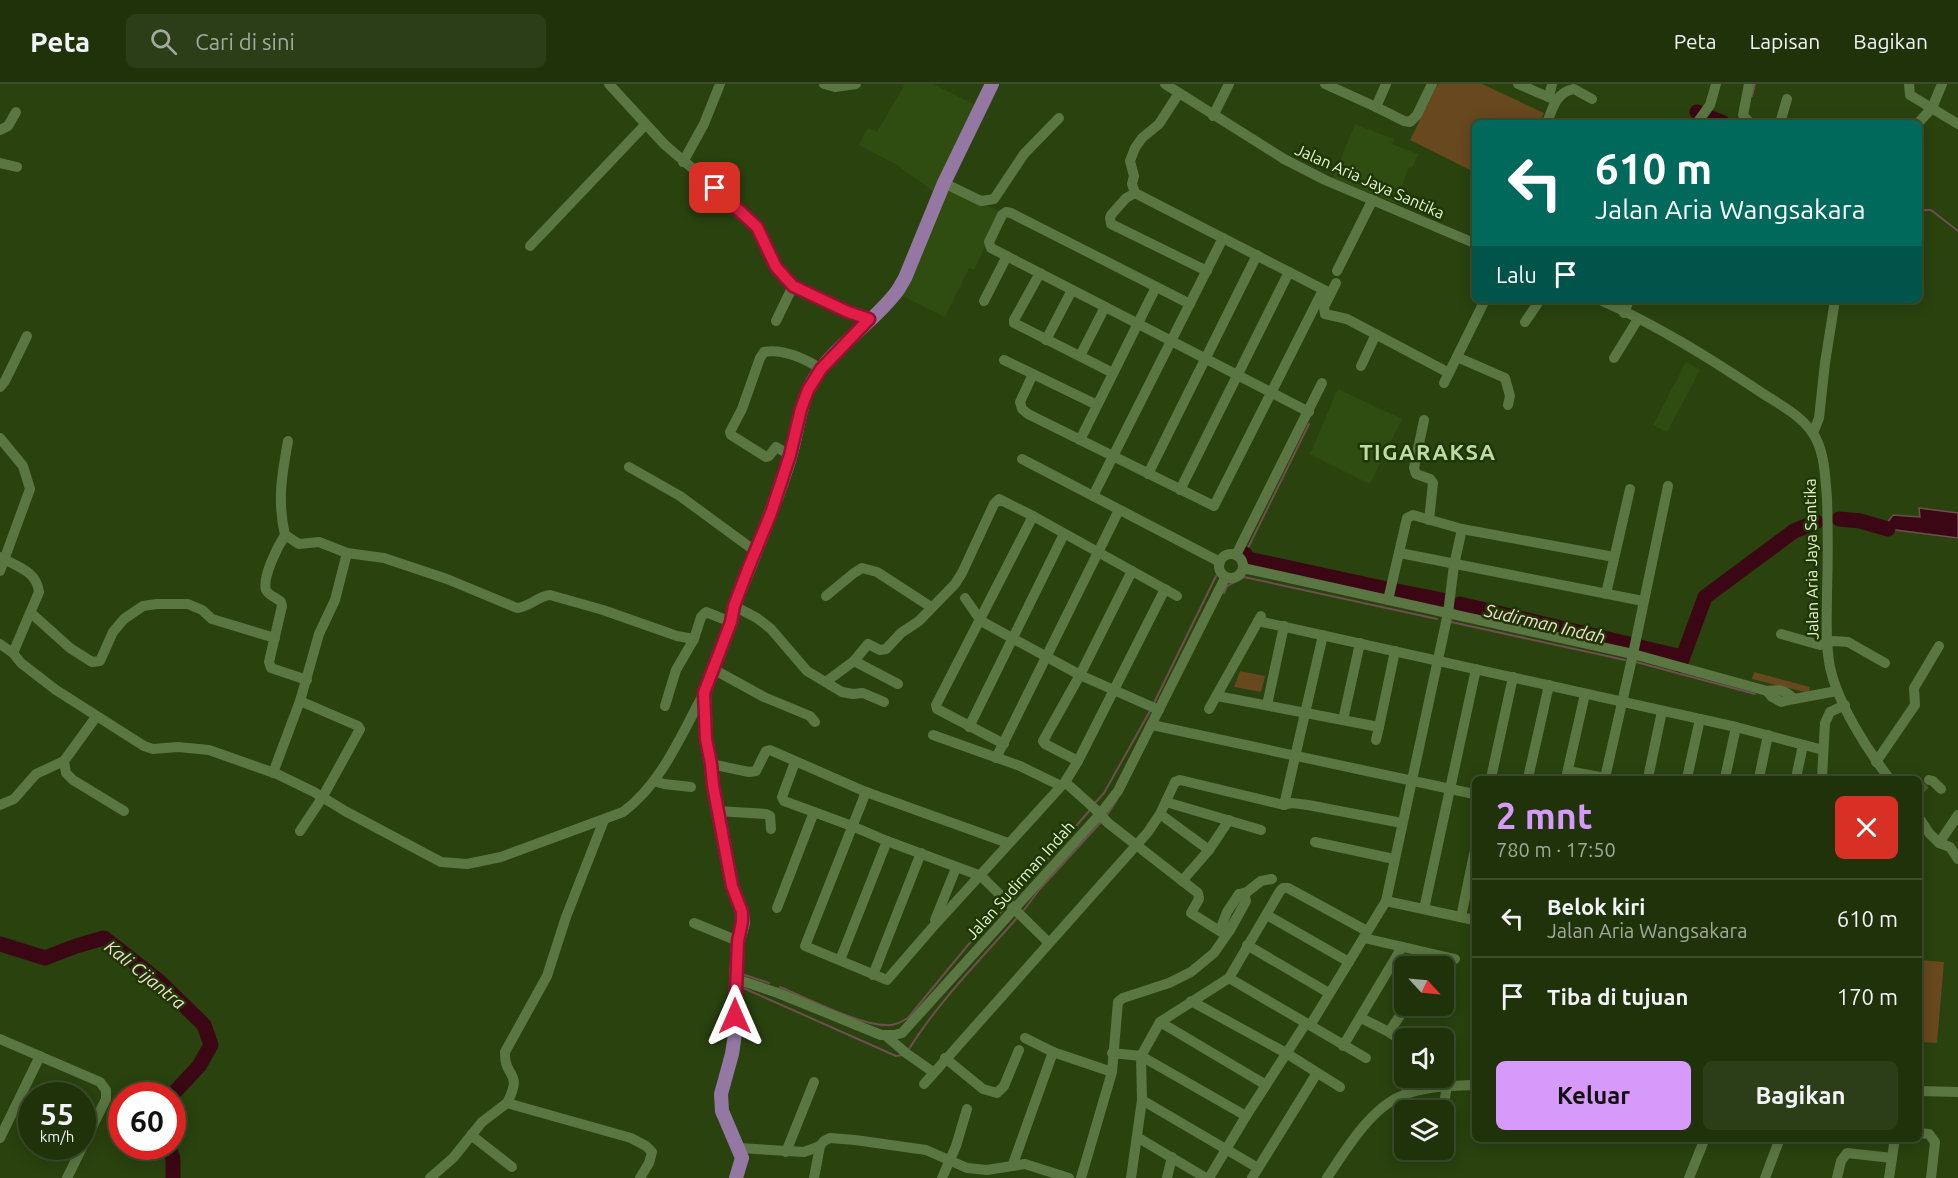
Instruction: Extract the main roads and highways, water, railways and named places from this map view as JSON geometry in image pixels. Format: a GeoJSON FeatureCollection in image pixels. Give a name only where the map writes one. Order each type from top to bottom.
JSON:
{"type":"FeatureCollection","features":[{"type":"Feature","properties":{"kind":"main road"},"geometry":{"type":"LineString","coordinates":[[736,1178],[742,1158],[722,1111],[721,1094],[735,1034],[738,941],[742,912],[732,886],[713,785],[706,739],[704,693],[731,622],[734,606],[754,551],[771,513],[808,390],[821,369],[893,296],[905,279],[944,183],[992,84]]}},
{"type":"Feature","properties":{"kind":"waterway"},"geometry":{"type":"LineString","coordinates":[[1752,96],[1755,84]]}},
{"type":"Feature","properties":{"kind":"waterway"},"geometry":{"type":"LineString","coordinates":[[1697,112],[1716,120]]}},
{"type":"Feature","properties":{"kind":"waterway"},"geometry":{"type":"LineString","coordinates":[[1922,210],[1931,210],[1958,231]]}},
{"type":"Feature","properties":{"kind":"waterway"},"geometry":{"type":"LineString","coordinates":[[1245,554],[1309,424]]}},
{"type":"Feature","properties":{"kind":"waterway","name":"Sudirman Indah"},"geometry":{"type":"LineString","coordinates":[[1839,519],[1860,521],[1888,529]]}},
{"type":"Feature","properties":{"kind":"waterway","name":"Sudirman Indah"},"geometry":{"type":"LineString","coordinates":[[1680,665],[1705,597],[1794,531],[1816,522]]}},
{"type":"Feature","properties":{"kind":"waterway","name":"Sudirman Indah"},"geometry":{"type":"LineString","coordinates":[[1245,554],[1248,559],[1387,589]]}},
{"type":"Feature","properties":{"kind":"waterway"},"geometry":{"type":"LineString","coordinates":[[1154,703],[1216,576]]}},
{"type":"Feature","properties":{"kind":"waterway"},"geometry":{"type":"LineString","coordinates":[[1224,593],[1227,586],[1244,577],[1437,619]]}},
{"type":"Feature","properties":{"kind":"waterway","name":"Sudirman Indah"},"geometry":{"type":"LineString","coordinates":[[1397,591],[1442,600]]}},
{"type":"Feature","properties":{"kind":"waterway","name":"Sudirman Indah"},"geometry":{"type":"LineString","coordinates":[[1460,604],[1629,644]]}},
{"type":"Feature","properties":{"kind":"waterway"},"geometry":{"type":"LineString","coordinates":[[1451,622],[1625,660]]}},
{"type":"Feature","properties":{"kind":"waterway","name":"Sudirman Indah"},"geometry":{"type":"LineString","coordinates":[[1640,647],[1682,657]]}},
{"type":"Feature","properties":{"kind":"waterway"},"geometry":{"type":"LineString","coordinates":[[1636,662],[1755,694]]}},
{"type":"Feature","properties":{"kind":"waterway"},"geometry":{"type":"LineString","coordinates":[[1094,804],[1104,793],[1150,711]]}},
{"type":"Feature","properties":{"kind":"waterway"},"geometry":{"type":"LineString","coordinates":[[1107,815],[1117,800]]}},
{"type":"Feature","properties":{"kind":"waterway"},"geometry":{"type":"LineString","coordinates":[[1011,901],[1090,810]]}},
{"type":"Feature","properties":{"kind":"waterway"},"geometry":{"type":"LineString","coordinates":[[1024,910],[1039,890],[1101,822]]}},
{"type":"Feature","properties":{"kind":"waterway"},"geometry":{"type":"LineString","coordinates":[[780,987],[862,1021],[892,1025],[908,1018],[968,945],[1006,907]]}},
{"type":"Feature","properties":{"kind":"waterway"},"geometry":{"type":"LineString","coordinates":[[909,1049],[974,965],[1017,918]]}},
{"type":"Feature","properties":{"kind":"waterway","name":"Kali Cijantra"},"geometry":{"type":"LineString","coordinates":[[0,944],[45,958],[104,938],[160,982],[204,1025],[211,1045],[199,1066],[184,1082]]}},
{"type":"Feature","properties":{"kind":"waterway"},"geometry":{"type":"LineString","coordinates":[[742,974],[769,983]]}},
{"type":"Feature","properties":{"kind":"waterway"},"geometry":{"type":"LineString","coordinates":[[741,987],[896,1056],[903,1055]]}},
{"type":"Feature","properties":{"kind":"waterway","name":"Kali Cijantra"},"geometry":{"type":"LineString","coordinates":[[173,1160],[173,1178]]}},
{"type":"Feature","properties":{"kind":"tunnel"},"geometry":{"type":"LineString","coordinates":[[1922,787],[1929,780]]}},
{"type":"Feature","properties":{"kind":"district","name":"TIGARAKSA"},"geometry":{"type":"Point","coordinates":[1428,452]}}]}
